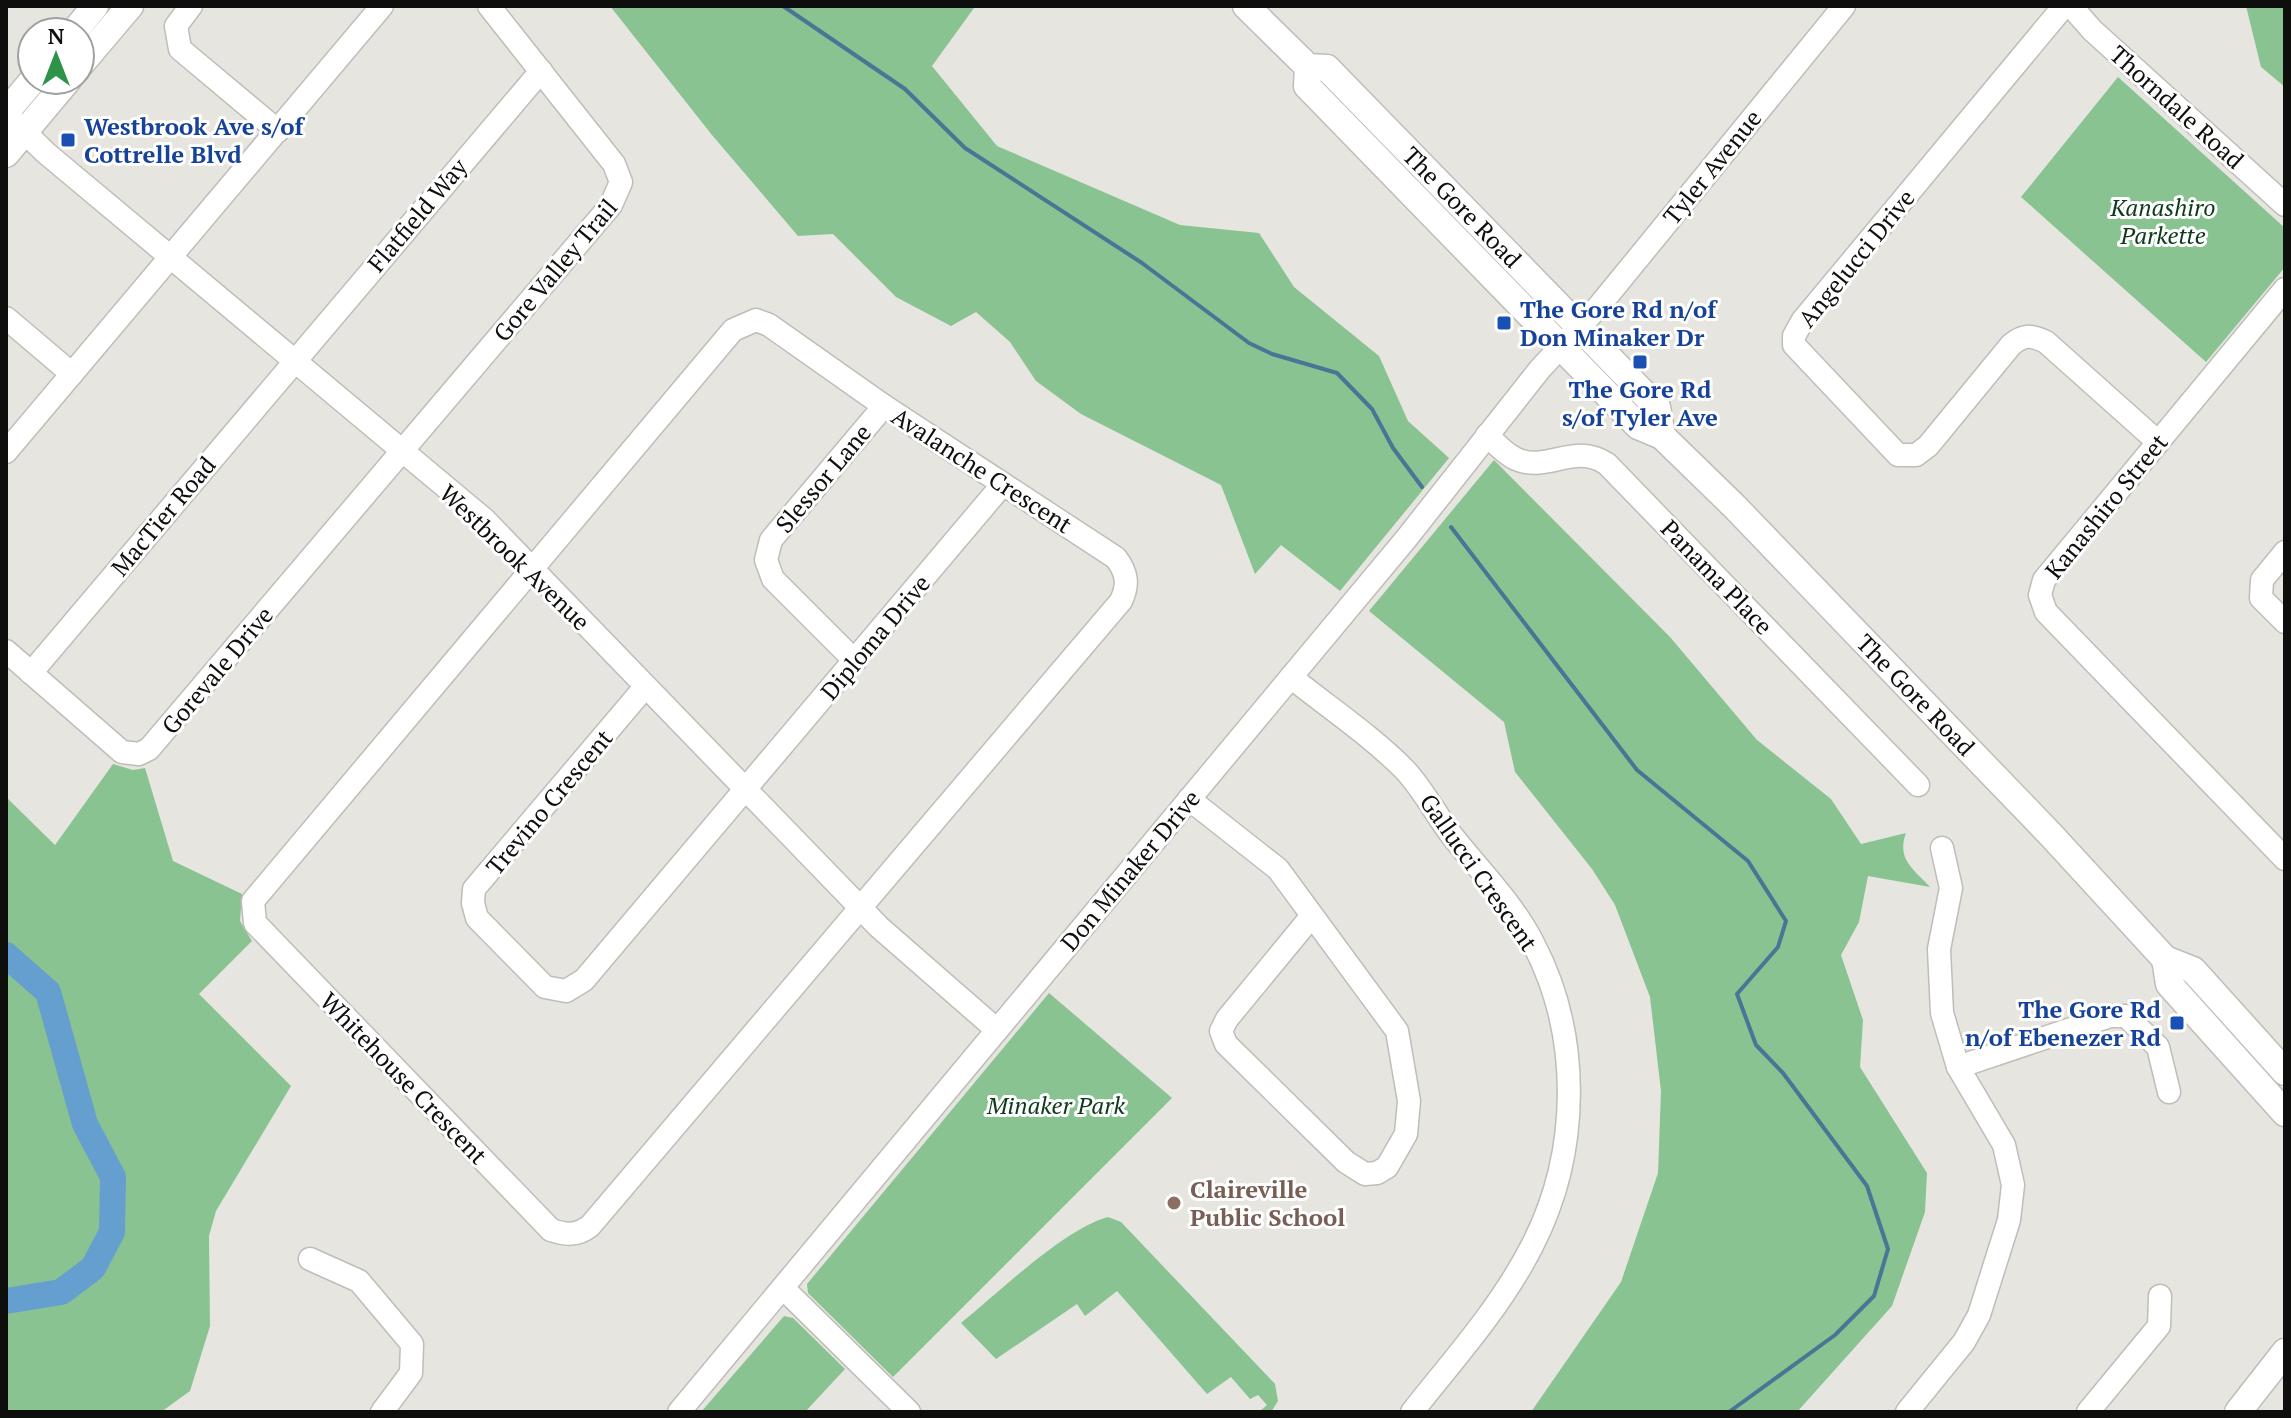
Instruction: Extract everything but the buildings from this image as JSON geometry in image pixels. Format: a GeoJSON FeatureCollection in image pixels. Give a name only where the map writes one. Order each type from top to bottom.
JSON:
{"type":"FeatureCollection","features":[{"type":"Feature","properties":{"kind":"main road"},"geometry":{"type":"LineString","coordinates":[[96,46],[130,6]]}},
{"type":"Feature","properties":{"kind":"main road","name":"The Gore Road"},"geometry":{"type":"LineString","coordinates":[[1246,6],[1308,67],[1327,68],[1657,407],[1662,436]]}},
{"type":"Feature","properties":{"kind":"main road","name":"The Gore Road"},"geometry":{"type":"LineString","coordinates":[[1308,67],[1307,86],[1638,426],[1662,436],[2051,835],[2165,959],[2193,970],[2285,1072]]}},
{"type":"Feature","properties":{"kind":"main road"},"geometry":{"type":"LineString","coordinates":[[6,154],[12,119],[24,96]]}},
{"type":"Feature","properties":{"kind":"main road"},"geometry":{"type":"LineString","coordinates":[[12,119],[45,96]]}},
{"type":"Feature","properties":{"kind":"main road","name":"The Gore Road"},"geometry":{"type":"LineString","coordinates":[[2165,959],[2169,984],[2285,1113]]}},
{"type":"Feature","properties":{"kind":"main road"},"geometry":{"type":"LineString","coordinates":[[2238,1412],[2285,1352]]}},
{"type":"Feature","properties":{"kind":"street"},"geometry":{"type":"LineString","coordinates":[[191,6],[176,26],[180,49],[278,131]]}},
{"type":"Feature","properties":{"kind":"street"},"geometry":{"type":"LineString","coordinates":[[6,452],[382,6]]}},
{"type":"Feature","properties":{"kind":"street","name":"Gore Valley Trail"},"geometry":{"type":"LineString","coordinates":[[403,451],[619,193],[621,182],[614,164],[489,6]]}},
{"type":"Feature","properties":{"kind":"street","name":"Tyler Avenue"},"geometry":{"type":"LineString","coordinates":[[1579,327],[1844,6]]}},
{"type":"Feature","properties":{"kind":"street","name":"Angelucci Drive"},"geometry":{"type":"LineString","coordinates":[[2064,6],[1803,320],[1794,336],[1794,345],[1818,375],[1898,455],[1916,455],[1928,446],[2011,345],[2021,337],[2032,336],[2046,342],[2158,442]]}},
{"type":"Feature","properties":{"kind":"street","name":"Thorndale Road"},"geometry":{"type":"LineString","coordinates":[[2071,6],[2092,30],[2285,205]]}},
{"type":"Feature","properties":{"kind":"street","name":"Flatfield Way"},"geometry":{"type":"LineString","coordinates":[[296,359],[541,71]]}},
{"type":"Feature","properties":{"kind":"street","name":"Westbrook Avenue"},"geometry":{"type":"LineString","coordinates":[[12,119],[484,519],[861,907],[918,963],[997,1030]]}},
{"type":"Feature","properties":{"kind":"street","name":"Kanashiro Street"},"geometry":{"type":"LineString","coordinates":[[2285,289],[2044,580],[2041,603],[2285,859]]}},
{"type":"Feature","properties":{"kind":"street"},"geometry":{"type":"LineString","coordinates":[[6,318],[72,374]]}},
{"type":"Feature","properties":{"kind":"street","name":"Avalanche Crescent"},"geometry":{"type":"LineString","coordinates":[[531,569],[733,330],[744,322],[756,320],[769,325],[884,406],[1116,558],[1124,569],[1126,590],[861,907]]}},
{"type":"Feature","properties":{"kind":"street","name":"Don Minaker Drive"},"geometry":{"type":"LineString","coordinates":[[679,1412],[1579,327]]}},
{"type":"Feature","properties":{"kind":"street","name":"MacTier Road"},"geometry":{"type":"LineString","coordinates":[[31,673],[296,359]]}},
{"type":"Feature","properties":{"kind":"street","name":"Slessor Lane"},"geometry":{"type":"LineString","coordinates":[[855,661],[773,579],[766,560],[771,540],[884,406]]}},
{"type":"Feature","properties":{"kind":"street","name":"Panama Place"},"geometry":{"type":"LineString","coordinates":[[1487,435],[1515,459],[1528,462],[1582,453],[1607,464],[1918,785]]}},
{"type":"Feature","properties":{"kind":"street","name":"Gorevale Drive"},"geometry":{"type":"LineString","coordinates":[[6,651],[122,752],[139,754],[149,749],[403,451]]}},
{"type":"Feature","properties":{"kind":"street","name":"Diploma Drive"},"geometry":{"type":"LineString","coordinates":[[745,789],[1003,484]]}},
{"type":"Feature","properties":{"kind":"street"},"geometry":{"type":"LineString","coordinates":[[2285,552],[2262,580],[2261,598],[2285,622]]}},
{"type":"Feature","properties":{"kind":"street","name":"Whitehouse Crescent"},"geometry":{"type":"LineString","coordinates":[[531,569],[256,895],[252,915],[255,923],[551,1230],[572,1234],[590,1226],[861,907]]}},
{"type":"Feature","properties":{"kind":"street","name":"Gallucci Crescent"},"geometry":{"type":"LineString","coordinates":[[1291,677],[1411,777],[1533,941],[1551,984],[1562,1029],[1570,1122],[1563,1162],[1544,1219],[1531,1248],[1486,1319],[1412,1412]]}},
{"type":"Feature","properties":{"kind":"street","name":"Trevino Crescent"},"geometry":{"type":"LineString","coordinates":[[645,687],[474,889],[473,903],[477,918],[545,987],[566,991],[584,980],[745,789]]}},
{"type":"Feature","properties":{"kind":"street"},"geometry":{"type":"LineString","coordinates":[[1189,799],[1278,869],[1311,917],[1373,994],[1397,1031],[1409,1118],[1398,1153],[1377,1173],[1365,1174],[1346,1162],[1226,1044],[1221,1031],[1227,1019],[1311,917]]}},
{"type":"Feature","properties":{"kind":"street"},"geometry":{"type":"LineString","coordinates":[[1907,1412],[1974,1325],[2009,1220],[2013,1185],[2008,1156],[1999,1133],[1958,1067],[1945,1028],[1939,949],[1951,888],[1942,848]]}},
{"type":"Feature","properties":{"kind":"street"},"geometry":{"type":"LineString","coordinates":[[1958,1067],[2110,1016],[2126,1016],[2158,1047],[2169,1092]]}},
{"type":"Feature","properties":{"kind":"street"},"geometry":{"type":"LineString","coordinates":[[310,1259],[359,1281],[412,1344],[411,1373],[382,1412]]}},
{"type":"Feature","properties":{"kind":"street"},"geometry":{"type":"LineString","coordinates":[[783,1288],[909,1412]]}},
{"type":"Feature","properties":{"kind":"street"},"geometry":{"type":"LineString","coordinates":[[2088,1412],[2159,1326],[2160,1296]]}},
{"type":"Feature","properties":{"kind":"green space"},"geometry":{"type":"Polygon","coordinates":[[[610,6],[971,6],[974,8],[932,66],[997,146],[1180,225],[1259,233],[1294,287],[1379,356],[1408,421],[1449,458],[1340,591],[1281,545],[1255,574],[1221,485],[1081,414],[1036,381],[1010,342],[976,312],[951,326],[896,297],[833,234],[798,236],[712,135],[610,6]]]}},
{"type":"Feature","properties":{"kind":"green space"},"geometry":{"type":"Polygon","coordinates":[[[2246,6],[2285,6],[2285,87],[2261,67],[2246,6]]]}},
{"type":"Feature","properties":{"kind":"green space","name":"Kanashiro Parkette"},"geometry":{"type":"Polygon","coordinates":[[[2118,77],[2285,228],[2285,267],[2206,362],[2021,197],[2118,77]]]}},
{"type":"Feature","properties":{"kind":"green space"},"geometry":{"type":"Polygon","coordinates":[[[1494,460],[1670,637],[1757,740],[1831,799],[1861,844],[1906,833],[1905,857],[1930,887],[1868,876],[1859,922],[1841,955],[1863,1020],[1860,1067],[1927,1173],[1925,1212],[1892,1306],[1797,1412],[1531,1412],[1621,1282],[1658,1173],[1661,1091],[1650,997],[1615,905],[1592,869],[1515,772],[1504,722],[1369,611],[1494,460]]]}},
{"type":"Feature","properties":{"kind":"green space"},"geometry":{"type":"Polygon","coordinates":[[[113,764],[133,770],[145,768],[173,861],[242,894],[240,921],[252,941],[199,994],[291,1086],[216,1211],[209,1236],[210,1326],[190,1391],[161,1412],[6,1412],[6,797],[55,845],[113,764]]]}},
{"type":"Feature","properties":{"kind":"green space","name":"Minaker Park"},"geometry":{"type":"Polygon","coordinates":[[[1049,993],[1172,1098],[893,1377],[808,1293],[807,1284],[1049,993]]]}},
{"type":"Feature","properties":{"kind":"green space"},"geometry":{"type":"Polygon","coordinates":[[[1108,1217],[1121,1222],[1275,1384],[1278,1401],[1271,1412],[1259,1412],[1267,1405],[1258,1395],[1250,1399],[1231,1377],[1207,1394],[1117,1291],[1085,1316],[1077,1304],[996,1359],[961,1323],[1052,1248],[1072,1234],[1108,1217]]]}},
{"type":"Feature","properties":{"kind":"green space"},"geometry":{"type":"Polygon","coordinates":[[[784,1316],[793,1318],[845,1369],[805,1412],[701,1412],[784,1316]]]}},
{"type":"Feature","properties":{"kind":"waterway"},"geometry":{"type":"LineString","coordinates":[[783,6],[905,89],[965,148],[1142,263],[1249,343],[1272,354],[1337,373],[1372,409],[1393,448],[1422,487]]}},
{"type":"Feature","properties":{"kind":"waterway"},"geometry":{"type":"LineString","coordinates":[[1451,527],[1637,770],[1748,861],[1786,921],[1778,947],[1737,994],[1756,1045],[1783,1073],[1867,1186],[1888,1249],[1874,1296],[1835,1335],[1729,1412]]}},
{"type":"Feature","properties":{"kind":"waterway"},"geometry":{"type":"LineString","coordinates":[[6,955],[48,992],[85,1124],[113,1177],[112,1232],[93,1268],[61,1292],[6,1301]]}},
{"type":"Feature","properties":{"kind":"place","name":"Westbrook Ave s/of Cottrelle Blvd"},"geometry":{"type":"Point","coordinates":[68,140]}},
{"type":"Feature","properties":{"kind":"place","name":"The Gore Rd n/of Don Minaker Dr"},"geometry":{"type":"Point","coordinates":[1504,323]}},
{"type":"Feature","properties":{"kind":"place","name":"The Gore Rd s/of Tyler Ave"},"geometry":{"type":"Point","coordinates":[1640,362]}},
{"type":"Feature","properties":{"kind":"place","name":"The Gore Rd n/of Ebenezer Rd"},"geometry":{"type":"Point","coordinates":[2177,1023]}},
{"type":"Feature","properties":{"kind":"place","name":"Claireville Public School"},"geometry":{"type":"Point","coordinates":[1174,1203]}}]}
